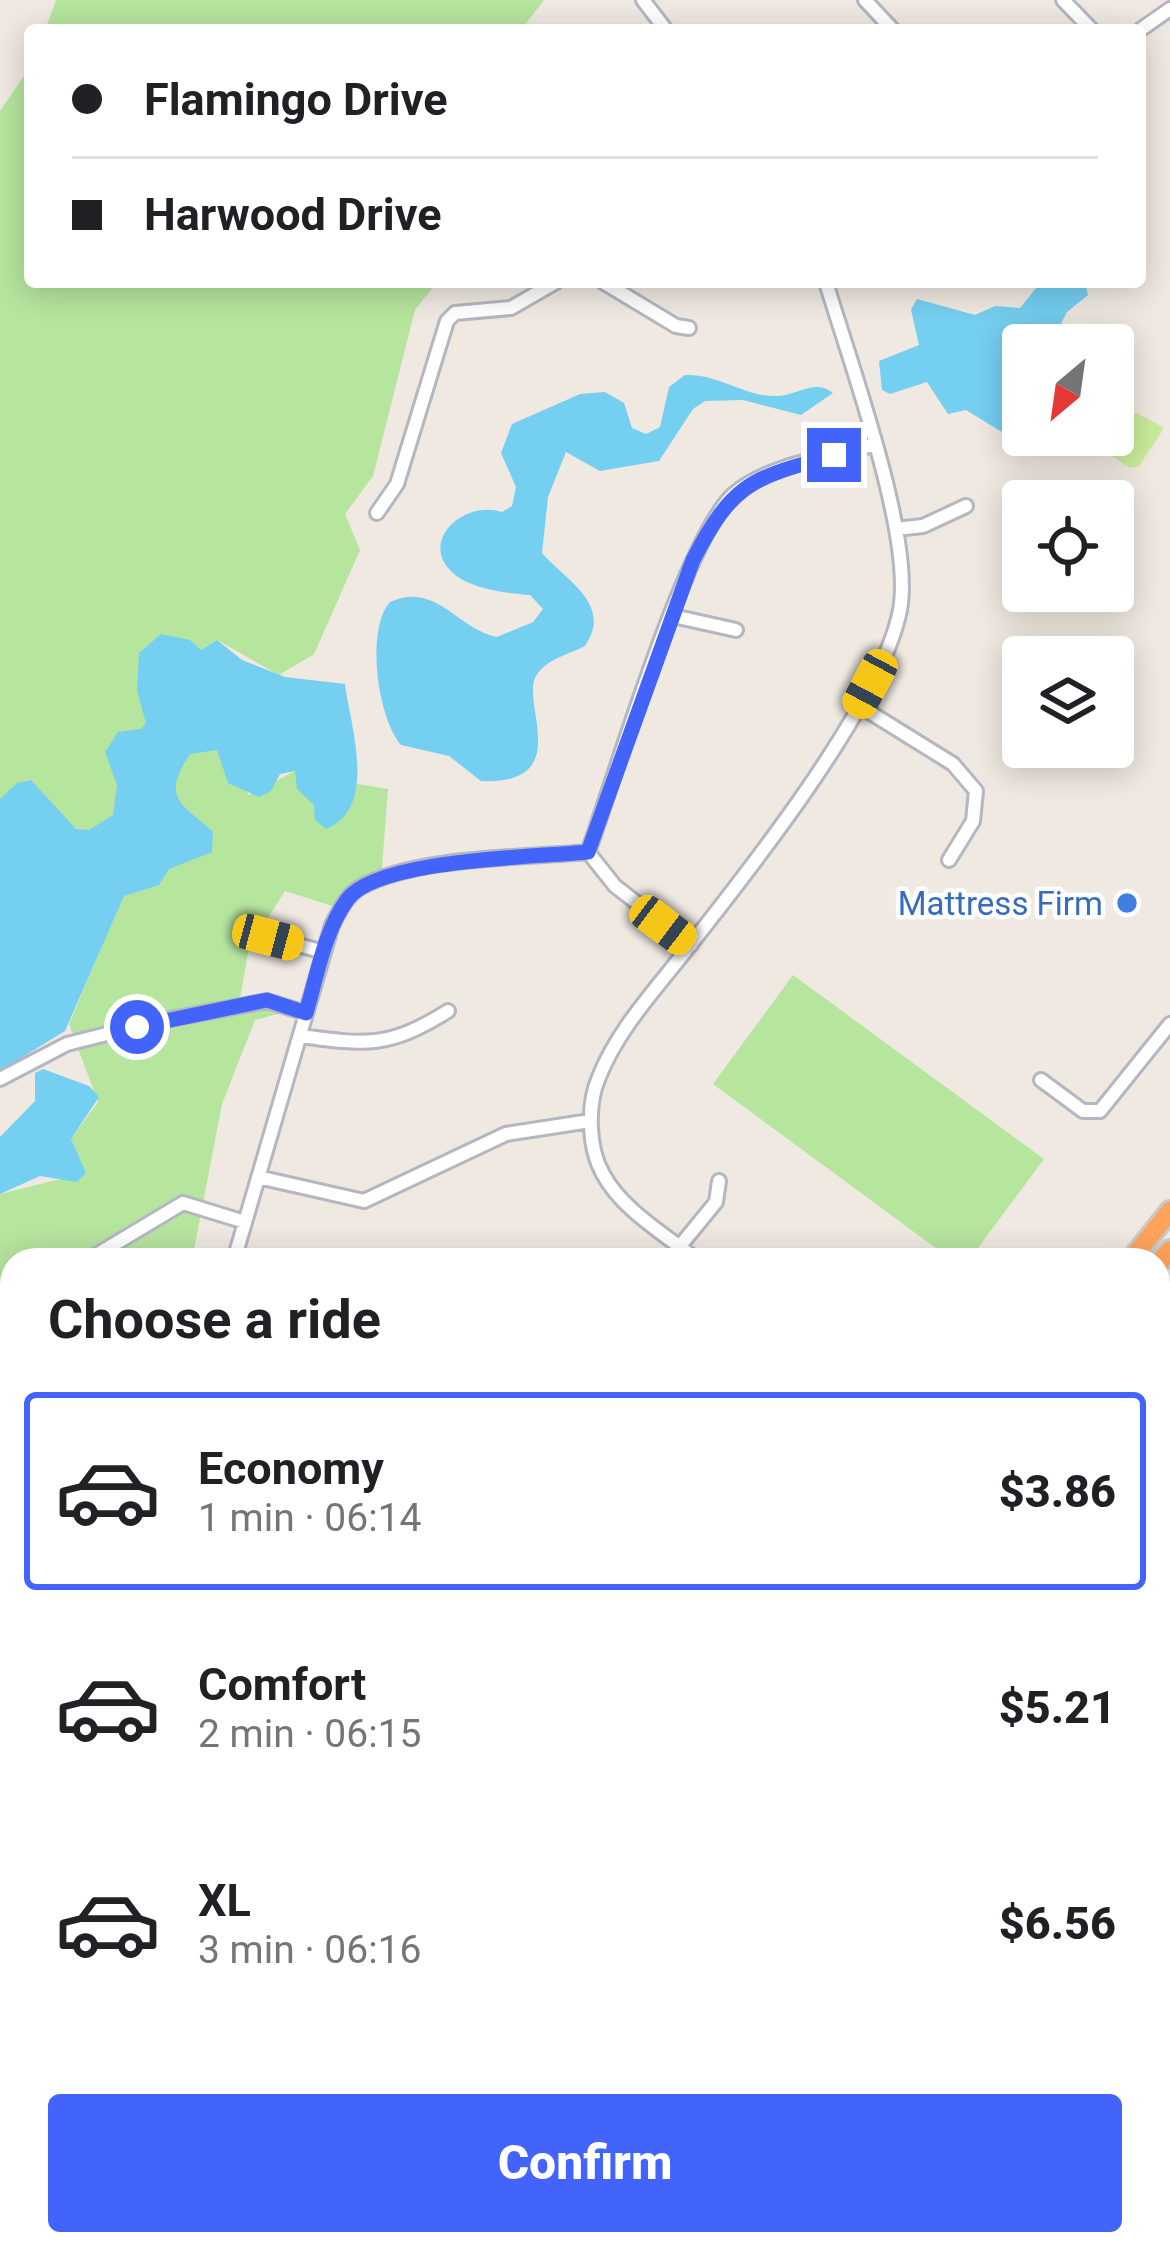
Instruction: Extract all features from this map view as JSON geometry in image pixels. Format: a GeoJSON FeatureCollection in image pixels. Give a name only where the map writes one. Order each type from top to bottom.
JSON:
{"type":"FeatureCollection","features":[{"type":"Feature","properties":{"kind":"highway"},"geometry":{"type":"LineString","coordinates":[[1140,1248],[1170,1211]]}},
{"type":"Feature","properties":{"kind":"street"},"geometry":{"type":"LineString","coordinates":[[643,0],[661,24]]}},
{"type":"Feature","properties":{"kind":"street"},"geometry":{"type":"LineString","coordinates":[[865,0],[887,24]]}},
{"type":"Feature","properties":{"kind":"street"},"geometry":{"type":"LineString","coordinates":[[1063,0],[1087,24]]}},
{"type":"Feature","properties":{"kind":"street"},"geometry":{"type":"LineString","coordinates":[[377,514],[398,484],[448,322],[455,313],[512,308],[546,288]]}},
{"type":"Feature","properties":{"kind":"street"},"geometry":{"type":"LineString","coordinates":[[613,288],[676,326],[689,328]]}},
{"type":"Feature","properties":{"kind":"street"},"geometry":{"type":"LineString","coordinates":[[682,1248],[619,1197],[605,1178],[590,1120],[593,1093],[612,1051],[761,853],[858,705],[881,663],[900,610],[896,529],[828,288]]}},
{"type":"Feature","properties":{"kind":"street"},"geometry":{"type":"LineString","coordinates":[[588,852],[693,560],[737,492],[767,476],[873,445]]}},
{"type":"Feature","properties":{"kind":"street"},"geometry":{"type":"LineString","coordinates":[[896,529],[923,526],[966,506]]}},
{"type":"Feature","properties":{"kind":"street"},"geometry":{"type":"LineString","coordinates":[[673,616],[736,630]]}},
{"type":"Feature","properties":{"kind":"street"},"geometry":{"type":"LineString","coordinates":[[858,705],[953,764],[976,790],[973,820],[950,860]]}},
{"type":"Feature","properties":{"kind":"street"},"geometry":{"type":"LineString","coordinates":[[588,852],[615,886],[691,945]]}},
{"type":"Feature","properties":{"kind":"street"},"geometry":{"type":"LineString","coordinates":[[237,1248],[324,952],[347,899],[384,878],[448,866],[588,852]]}},
{"type":"Feature","properties":{"kind":"street"},"geometry":{"type":"LineString","coordinates":[[250,932],[324,952]]}},
{"type":"Feature","properties":{"kind":"street"},"geometry":{"type":"LineString","coordinates":[[0,1079],[73,1042],[154,1022],[267,1000],[306,1013]]}},
{"type":"Feature","properties":{"kind":"street"},"geometry":{"type":"LineString","coordinates":[[300,1036],[381,1043],[410,1034],[448,1011]]}},
{"type":"Feature","properties":{"kind":"street"},"geometry":{"type":"LineString","coordinates":[[1041,1080],[1083,1111],[1100,1111],[1170,1024]]}},
{"type":"Feature","properties":{"kind":"street"},"geometry":{"type":"LineString","coordinates":[[258,1177],[364,1201],[506,1134],[590,1120]]}},
{"type":"Feature","properties":{"kind":"street"},"geometry":{"type":"LineString","coordinates":[[680,1246],[716,1202],[719,1181]]}},
{"type":"Feature","properties":{"kind":"street"},"geometry":{"type":"LineString","coordinates":[[108,1248],[183,1203],[245,1222]]}},
{"type":"Feature","properties":{"kind":"green space"},"geometry":{"type":"Polygon","coordinates":[[[56,0],[544,0],[526,24],[47,24],[56,0]]]}},
{"type":"Feature","properties":{"kind":"green space"},"geometry":{"type":"Polygon","coordinates":[[[24,76],[24,288],[432,288],[415,310],[373,476],[345,514],[360,550],[314,654],[279,675],[217,640],[201,650],[139,653],[146,723],[197,751],[217,750],[249,795],[295,771],[327,829],[357,784],[388,789],[381,880],[342,909],[285,891],[249,948],[240,998],[286,1012],[255,1020],[222,1104],[194,1248],[0,1248],[0,1194],[85,1173],[71,1139],[98,1102],[69,1024],[121,900],[76,829],[27,780],[0,802],[0,111],[24,76]]]}},
{"type":"Feature","properties":{"kind":"green space"},"geometry":{"type":"Polygon","coordinates":[[[1134,414],[1164,428],[1139,466],[1130,468],[1112,456],[1134,456],[1134,414]]]}},
{"type":"Feature","properties":{"kind":"green space"},"geometry":{"type":"Polygon","coordinates":[[[793,975],[1044,1159],[978,1248],[936,1248],[713,1084],[793,975]]]}},
{"type":"Feature","properties":{"kind":"water"},"geometry":{"type":"Polygon","coordinates":[[[1036,288],[1086,288],[1088,295],[1067,312],[1061,324],[1002,324],[1002,432],[966,410],[948,414],[927,382],[890,394],[882,390],[879,361],[919,345],[911,310],[917,299],[975,315],[995,306],[1020,308],[1036,288]]]}},
{"type":"Feature","properties":{"kind":"water"},"geometry":{"type":"Polygon","coordinates":[[[685,375],[767,396],[814,387],[833,393],[801,415],[743,400],[705,401],[693,409],[659,461],[600,471],[566,452],[548,497],[542,553],[583,594],[594,617],[585,646],[552,661],[536,676],[536,756],[527,770],[510,779],[481,781],[449,756],[401,745],[386,716],[376,653],[382,615],[390,602],[420,597],[497,637],[533,622],[543,609],[530,595],[465,581],[442,557],[444,535],[461,517],[488,510],[502,512],[512,506],[516,487],[501,453],[512,424],[580,394],[605,392],[624,403],[632,428],[646,434],[660,427],[669,387],[685,375]]]}},
{"type":"Feature","properties":{"kind":"water"},"geometry":{"type":"Polygon","coordinates":[[[161,634],[190,640],[201,650],[217,640],[242,660],[285,677],[345,684],[357,764],[352,803],[326,829],[315,820],[314,805],[297,789],[295,771],[280,774],[271,791],[259,797],[228,783],[217,750],[190,754],[176,791],[184,807],[213,832],[212,852],[169,869],[159,885],[124,896],[65,1031],[0,1071],[0,799],[17,783],[31,780],[76,829],[89,830],[113,815],[117,785],[105,752],[118,732],[141,729],[146,723],[137,691],[139,653],[161,634]]]}},
{"type":"Feature","properties":{"kind":"water"},"geometry":{"type":"Polygon","coordinates":[[[43,1069],[89,1086],[99,1097],[71,1139],[86,1173],[77,1182],[40,1176],[0,1194],[0,1137],[35,1101],[35,1073],[43,1069]]]}},
{"type":"Feature","properties":{"kind":"place","name":"Mattress Firm"},"geometry":{"type":"Point","coordinates":[1127,903]}},
{"type":"Feature","properties":{"kind":"route"},"geometry":{"type":"LineString","coordinates":[[137,1027],[267,1000],[306,1013],[332,925],[347,899],[384,878],[448,866],[588,852],[693,560],[714,520],[748,485],[834,455]]}}]}
